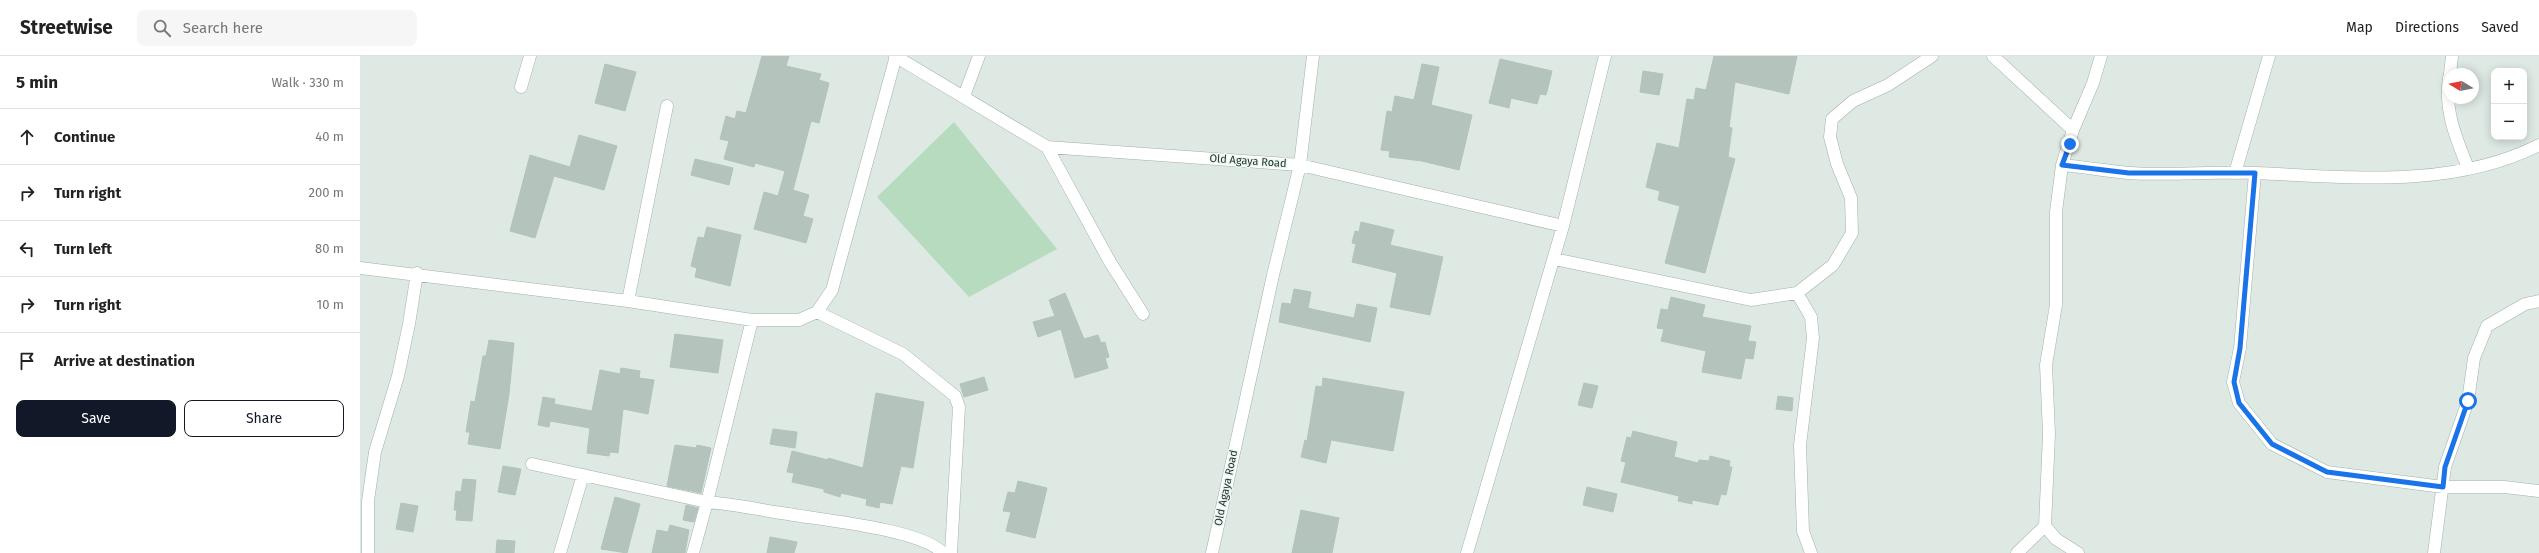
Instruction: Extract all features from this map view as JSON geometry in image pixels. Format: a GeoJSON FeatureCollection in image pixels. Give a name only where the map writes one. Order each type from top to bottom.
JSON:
{"type":"FeatureCollection","features":[{"type":"Feature","properties":{"kind":"street"},"geometry":{"type":"LineString","coordinates":[[521,87],[530,56]]}},
{"type":"Feature","properties":{"kind":"street"},"geometry":{"type":"LineString","coordinates":[[360,268],[416,273],[628,301],[752,320],[799,320],[817,312],[832,290],[895,56]]}},
{"type":"Feature","properties":{"kind":"street","name":"Old Agaya Road"},"geometry":{"type":"LineString","coordinates":[[895,56],[1047,147],[1300,165],[1273,275],[1212,553]]}},
{"type":"Feature","properties":{"kind":"street"},"geometry":{"type":"LineString","coordinates":[[964,96],[978,56]]}},
{"type":"Feature","properties":{"kind":"street"},"geometry":{"type":"LineString","coordinates":[[1313,56],[1300,165],[1563,226]]}},
{"type":"Feature","properties":{"kind":"street"},"geometry":{"type":"LineString","coordinates":[[1467,553],[1554,259],[1605,56]]}},
{"type":"Feature","properties":{"kind":"street"},"geometry":{"type":"LineString","coordinates":[[1554,259],[1698,291],[1751,300],[1796,293],[1833,265],[1852,234],[1851,198],[1837,164],[1830,137],[1832,119],[1853,101],[1888,85],[1932,56]]}},
{"type":"Feature","properties":{"kind":"street"},"geometry":{"type":"LineString","coordinates":[[1993,56],[2073,130]]}},
{"type":"Feature","properties":{"kind":"street"},"geometry":{"type":"LineString","coordinates":[[2017,553],[2045,526],[2049,434],[2046,365],[2056,305],[2056,212],[2062,165],[2073,130],[2093,83],[2101,56]]}},
{"type":"Feature","properties":{"kind":"street"},"geometry":{"type":"LineString","coordinates":[[2235,173],[2269,56]]}},
{"type":"Feature","properties":{"kind":"street"},"geometry":{"type":"LineString","coordinates":[[2451,68],[2452,56]]}},
{"type":"Feature","properties":{"kind":"street"},"geometry":{"type":"LineString","coordinates":[[2448,104],[2452,128],[2468,168]]}},
{"type":"Feature","properties":{"kind":"street"},"geometry":{"type":"LineString","coordinates":[[628,301],[667,106]]}},
{"type":"Feature","properties":{"kind":"street"},"geometry":{"type":"LineString","coordinates":[[2062,165],[2129,173],[2255,173],[2376,178],[2424,175],[2492,164],[2539,145]]}},
{"type":"Feature","properties":{"kind":"street"},"geometry":{"type":"LineString","coordinates":[[1047,147],[1110,262],[1143,314]]}},
{"type":"Feature","properties":{"kind":"street"},"geometry":{"type":"LineString","coordinates":[[2255,173],[2240,348],[2234,382],[2239,403],[2272,444],[2327,472],[2443,487],[2504,487],[2539,491]]}},
{"type":"Feature","properties":{"kind":"street"},"geometry":{"type":"LineString","coordinates":[[368,553],[368,501],[375,452],[398,376],[410,324],[416,273]]}},
{"type":"Feature","properties":{"kind":"street"},"geometry":{"type":"LineString","coordinates":[[1796,293],[1811,317],[1813,338],[1800,445],[1803,531],[1806,544],[1811,553]]}},
{"type":"Feature","properties":{"kind":"street"},"geometry":{"type":"LineString","coordinates":[[2434,553],[2445,467],[2468,401],[2474,358],[2487,326],[2525,304],[2539,301]]}},
{"type":"Feature","properties":{"kind":"street"},"geometry":{"type":"LineString","coordinates":[[817,312],[903,354],[955,396],[959,406],[951,553]]}},
{"type":"Feature","properties":{"kind":"street"},"geometry":{"type":"LineString","coordinates":[[693,553],[752,320]]}},
{"type":"Feature","properties":{"kind":"street"},"geometry":{"type":"LineString","coordinates":[[532,464],[706,502],[734,504],[874,528],[915,539],[938,548],[942,553]]}},
{"type":"Feature","properties":{"kind":"street"},"geometry":{"type":"LineString","coordinates":[[560,553],[583,475]]}},
{"type":"Feature","properties":{"kind":"street"},"geometry":{"type":"LineString","coordinates":[[2045,526],[2056,538],[2078,553]]}},
{"type":"Feature","properties":{"kind":"green space"},"geometry":{"type":"Polygon","coordinates":[[[954,122],[1057,249],[969,297],[877,197],[954,122]]]}},
{"type":"Feature","properties":{"kind":"building"},"geometry":{"type":"Polygon","coordinates":[[[762,56],[789,56],[786,66],[821,74],[819,80],[829,83],[819,123],[811,121],[793,190],[809,195],[803,216],[813,219],[806,243],[754,229],[764,192],[778,196],[785,171],[755,163],[754,167],[724,159],[729,141],[720,139],[726,116],[735,119],[737,111],[746,113],[762,56]]]}},
{"type":"Feature","properties":{"kind":"building"},"geometry":{"type":"Polygon","coordinates":[[[1714,56],[1797,56],[1789,94],[1735,82],[1729,127],[1732,128],[1728,157],[1735,159],[1705,273],[1665,263],[1680,206],[1658,200],[1660,191],[1646,187],[1657,143],[1679,148],[1687,99],[1694,100],[1696,88],[1706,90],[1714,56]]]}},
{"type":"Feature","properties":{"kind":"building"},"geometry":{"type":"Polygon","coordinates":[[[1500,59],[1552,71],[1546,95],[1540,94],[1537,104],[1511,98],[1509,108],[1489,103],[1500,59]]]}},
{"type":"Feature","properties":{"kind":"building"},"geometry":{"type":"Polygon","coordinates":[[[605,64],[636,72],[625,111],[595,103],[605,64]]]}},
{"type":"Feature","properties":{"kind":"building"},"geometry":{"type":"Polygon","coordinates":[[[1422,64],[1439,67],[1431,105],[1472,115],[1459,170],[1422,161],[1389,157],[1390,151],[1381,150],[1387,111],[1392,112],[1395,96],[1414,100],[1422,64]]]}},
{"type":"Feature","properties":{"kind":"building"},"geometry":{"type":"Polygon","coordinates":[[[1643,71],[1663,74],[1659,95],[1640,92],[1643,71]]]}},
{"type":"Feature","properties":{"kind":"building"},"geometry":{"type":"Polygon","coordinates":[[[579,135],[617,146],[604,190],[554,176],[535,238],[510,231],[530,155],[570,167],[579,135]]]}},
{"type":"Feature","properties":{"kind":"building"},"geometry":{"type":"Polygon","coordinates":[[[695,159],[733,168],[729,185],[691,175],[695,159]]]}},
{"type":"Feature","properties":{"kind":"building"},"geometry":{"type":"Polygon","coordinates":[[[1361,222],[1394,230],[1390,245],[1443,257],[1430,315],[1390,307],[1397,273],[1352,262],[1356,244],[1352,243],[1355,231],[1359,232],[1361,222]]]}},
{"type":"Feature","properties":{"kind":"building"},"geometry":{"type":"Polygon","coordinates":[[[707,227],[741,235],[730,286],[695,277],[697,268],[691,266],[698,237],[704,238],[707,227]]]}},
{"type":"Feature","properties":{"kind":"building"},"geometry":{"type":"Polygon","coordinates":[[[1294,289],[1311,292],[1308,308],[1316,310],[1354,318],[1357,304],[1377,308],[1370,342],[1279,322],[1282,303],[1291,304],[1294,289]]]}},
{"type":"Feature","properties":{"kind":"building"},"geometry":{"type":"Polygon","coordinates":[[[1065,293],[1084,339],[1098,335],[1101,343],[1105,342],[1109,357],[1105,358],[1108,368],[1075,378],[1061,329],[1038,337],[1033,322],[1055,316],[1049,300],[1065,293]]]}},
{"type":"Feature","properties":{"kind":"building"},"geometry":{"type":"Polygon","coordinates":[[[1671,297],[1705,305],[1702,317],[1751,326],[1748,341],[1756,342],[1753,359],[1745,358],[1741,379],[1702,372],[1706,351],[1661,341],[1664,329],[1657,328],[1661,309],[1668,310],[1671,297]]]}},
{"type":"Feature","properties":{"kind":"building"},"geometry":{"type":"Polygon","coordinates":[[[675,334],[723,340],[718,373],[670,367],[675,334]]]}},
{"type":"Feature","properties":{"kind":"building"},"geometry":{"type":"Polygon","coordinates":[[[489,340],[514,343],[509,394],[500,449],[468,444],[470,432],[466,432],[471,401],[475,402],[483,356],[486,356],[489,340]]]}},
{"type":"Feature","properties":{"kind":"building"},"geometry":{"type":"Polygon","coordinates":[[[621,368],[640,371],[639,378],[654,380],[648,414],[623,409],[618,453],[610,452],[609,456],[587,453],[590,428],[550,421],[549,427],[538,425],[543,397],[555,399],[554,404],[592,411],[600,370],[620,374],[621,368]]]}},
{"type":"Feature","properties":{"kind":"building"},"geometry":{"type":"Polygon","coordinates":[[[984,377],[988,390],[964,397],[960,384],[984,377]]]}},
{"type":"Feature","properties":{"kind":"building"},"geometry":{"type":"Polygon","coordinates":[[[1323,378],[1404,392],[1393,451],[1331,440],[1326,463],[1301,457],[1305,440],[1307,441],[1316,386],[1322,387],[1323,378]]]}},
{"type":"Feature","properties":{"kind":"building"},"geometry":{"type":"Polygon","coordinates":[[[1584,383],[1598,386],[1592,408],[1578,405],[1584,383]]]}},
{"type":"Feature","properties":{"kind":"building"},"geometry":{"type":"Polygon","coordinates":[[[876,393],[924,402],[913,468],[901,466],[892,504],[880,502],[879,508],[866,505],[867,499],[841,493],[840,497],[824,492],[824,489],[792,482],[794,473],[787,472],[792,451],[828,460],[828,458],[863,468],[876,393]]]}},
{"type":"Feature","properties":{"kind":"building"},"geometry":{"type":"Polygon","coordinates":[[[1778,396],[1793,398],[1792,411],[1776,409],[1778,396]]]}},
{"type":"Feature","properties":{"kind":"building"},"geometry":{"type":"Polygon","coordinates":[[[773,429],[797,432],[795,448],[770,444],[773,429]]]}},
{"type":"Feature","properties":{"kind":"building"},"geometry":{"type":"Polygon","coordinates":[[[1633,431],[1677,442],[1674,457],[1698,463],[1699,460],[1709,461],[1710,456],[1730,461],[1729,467],[1732,467],[1726,495],[1721,494],[1718,505],[1692,500],[1692,504],[1678,501],[1679,496],[1621,482],[1626,462],[1621,461],[1627,437],[1631,438],[1633,431]]]}},
{"type":"Feature","properties":{"kind":"building"},"geometry":{"type":"Polygon","coordinates":[[[675,445],[696,448],[697,445],[711,448],[701,493],[667,486],[675,445]]]}},
{"type":"Feature","properties":{"kind":"building"},"geometry":{"type":"Polygon","coordinates":[[[503,466],[521,469],[515,495],[498,492],[503,466]]]}},
{"type":"Feature","properties":{"kind":"building"},"geometry":{"type":"Polygon","coordinates":[[[463,479],[476,480],[472,521],[456,520],[457,510],[454,510],[456,491],[461,492],[463,479]]]}},
{"type":"Feature","properties":{"kind":"building"},"geometry":{"type":"Polygon","coordinates":[[[1018,481],[1047,488],[1035,538],[1006,531],[1011,512],[1003,511],[1008,492],[1015,493],[1018,481]]]}},
{"type":"Feature","properties":{"kind":"building"},"geometry":{"type":"Polygon","coordinates":[[[1587,487],[1617,494],[1613,512],[1583,505],[1587,487]]]}},
{"type":"Feature","properties":{"kind":"building"},"geometry":{"type":"Polygon","coordinates":[[[615,497],[640,504],[627,553],[601,549],[615,497]]]}},
{"type":"Feature","properties":{"kind":"building"},"geometry":{"type":"Polygon","coordinates":[[[401,503],[418,506],[413,532],[396,529],[401,503]]]}},
{"type":"Feature","properties":{"kind":"building"},"geometry":{"type":"Polygon","coordinates":[[[686,505],[698,508],[694,522],[683,520],[686,505]]]}},
{"type":"Feature","properties":{"kind":"building"},"geometry":{"type":"Polygon","coordinates":[[[1301,510],[1339,518],[1332,553],[1292,553],[1301,510]]]}},
{"type":"Feature","properties":{"kind":"building"},"geometry":{"type":"Polygon","coordinates":[[[670,525],[689,530],[685,553],[652,553],[657,530],[668,532],[670,525]]]}},
{"type":"Feature","properties":{"kind":"building"},"geometry":{"type":"Polygon","coordinates":[[[770,537],[797,542],[794,553],[767,553],[770,537]]]}},
{"type":"Feature","properties":{"kind":"building"},"geometry":{"type":"Polygon","coordinates":[[[497,540],[515,541],[514,553],[496,553],[497,540]]]}},
{"type":"Feature","properties":{"kind":"route"},"geometry":{"type":"LineString","coordinates":[[2070,144],[2062,165],[2129,173],[2255,173],[2240,348],[2234,382],[2239,403],[2252,422],[2272,444],[2327,472],[2408,481],[2443,487],[2445,467],[2468,401]]}}]}
